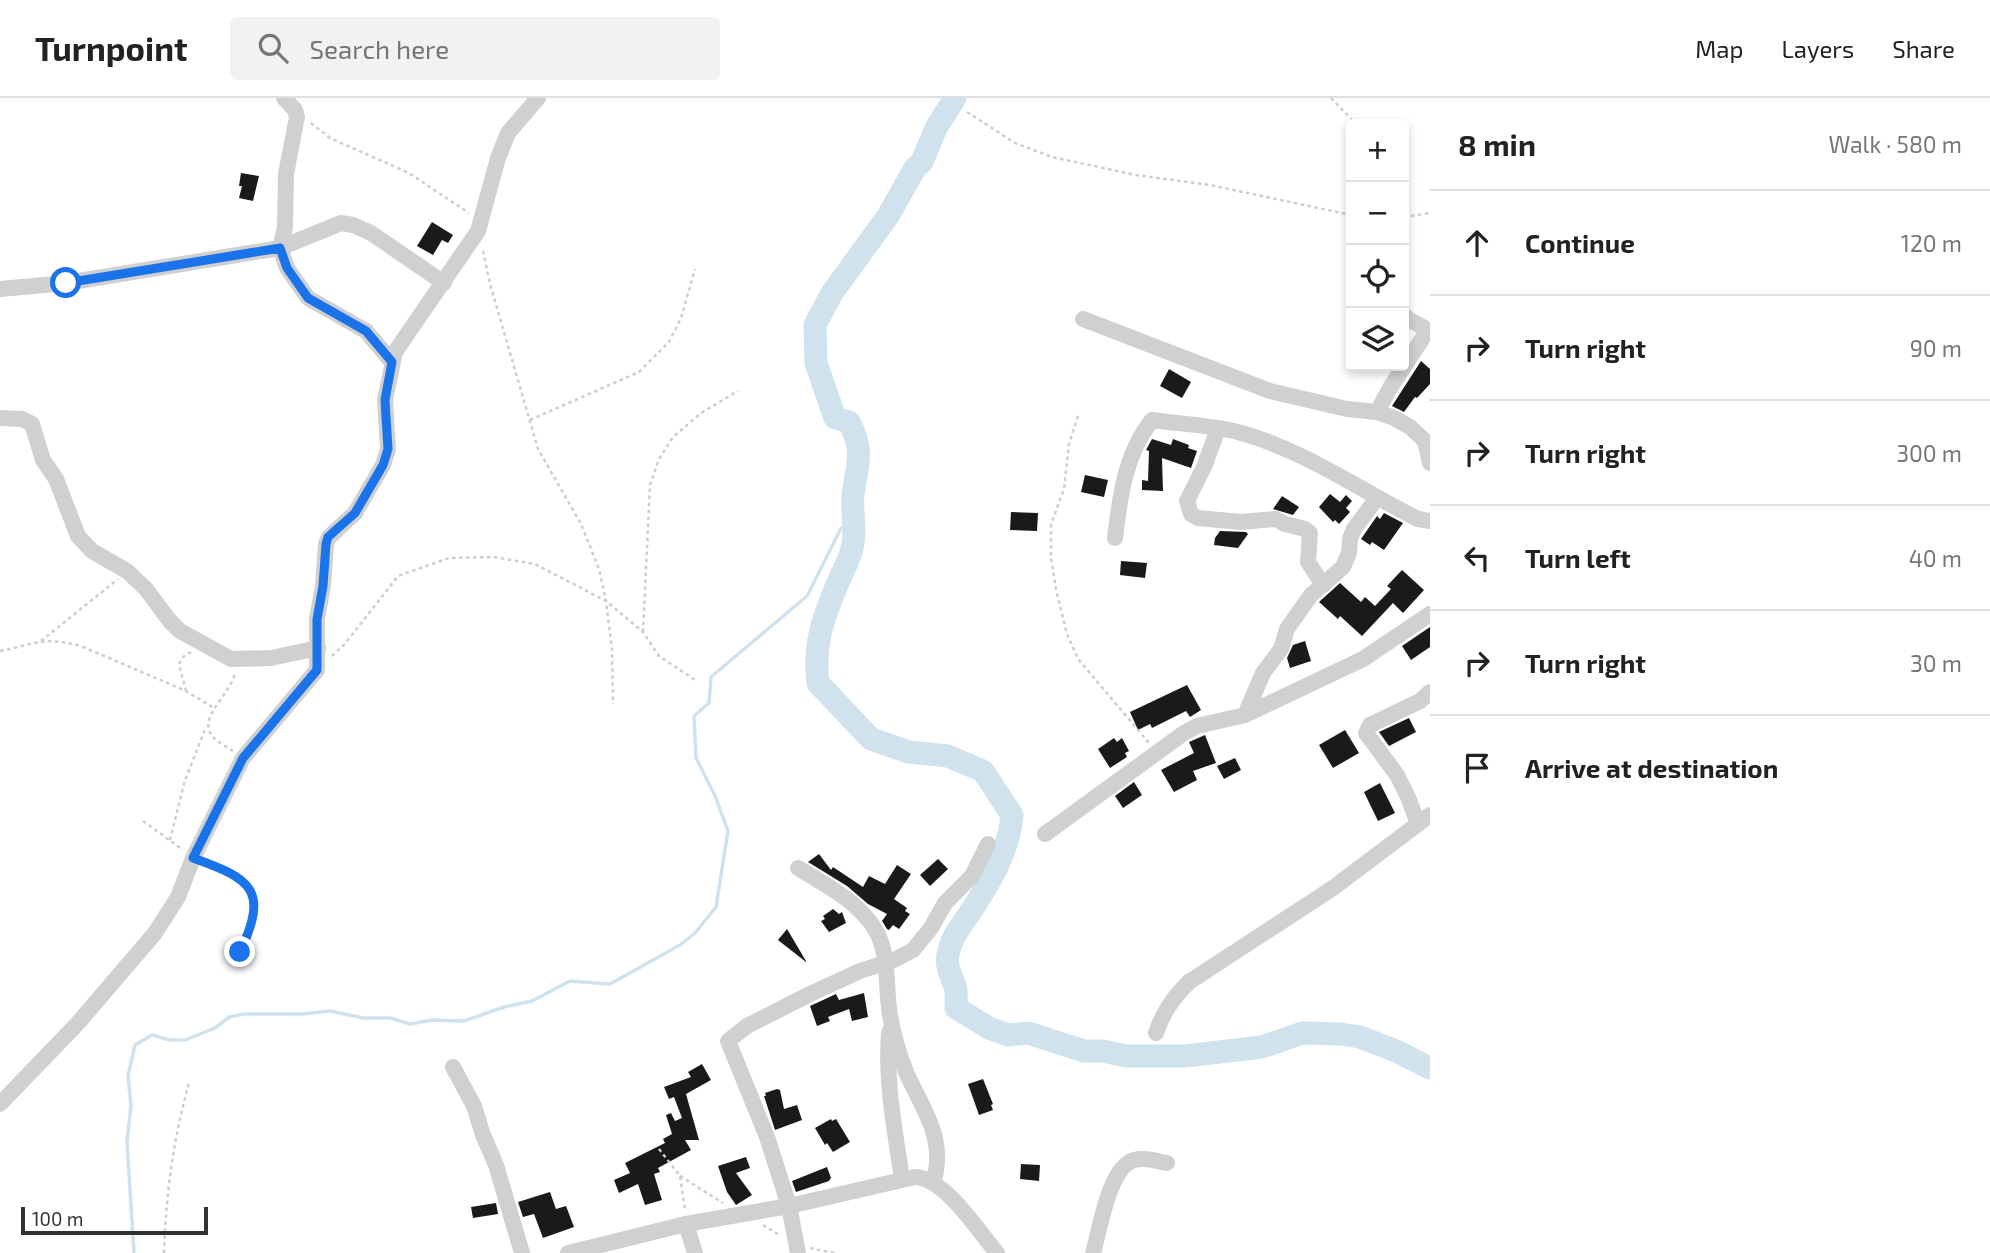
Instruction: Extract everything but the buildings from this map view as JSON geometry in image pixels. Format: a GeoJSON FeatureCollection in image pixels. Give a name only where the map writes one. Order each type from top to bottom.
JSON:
{"type":"FeatureCollection","features":[{"type":"Feature","properties":{"kind":"street"},"geometry":{"type":"LineString","coordinates":[[0,1104],[78,1024],[155,933],[178,897],[193,858],[243,758],[317,670],[317,619],[326,544],[328,537],[355,513],[383,465],[388,449],[385,400],[395,352],[444,283],[479,226],[498,158],[508,133],[538,98]]}},
{"type":"Feature","properties":{"kind":"street"},"geometry":{"type":"LineString","coordinates":[[285,102],[297,127],[286,174],[285,227],[280,248],[287,268],[308,298],[366,331],[392,362]]}},
{"type":"Feature","properties":{"kind":"street"},"geometry":{"type":"LineString","coordinates":[[0,289],[66,283],[280,248],[341,223],[353,225],[386,242],[444,283]]}},
{"type":"Feature","properties":{"kind":"street"},"geometry":{"type":"LineString","coordinates":[[1083,319],[1270,391],[1347,410],[1377,412],[1394,418],[1410,427],[1425,441],[1430,463]]}},
{"type":"Feature","properties":{"kind":"street"},"geometry":{"type":"LineString","coordinates":[[1377,412],[1429,331],[1409,320]]}},
{"type":"Feature","properties":{"kind":"street"},"geometry":{"type":"LineString","coordinates":[[0,418],[26,420],[32,424],[43,460],[57,479],[78,536],[92,551],[127,572],[146,589],[180,631],[231,659],[271,658],[318,648]]}},
{"type":"Feature","properties":{"kind":"street"},"geometry":{"type":"LineString","coordinates":[[1115,538],[1120,498],[1131,456],[1142,432],[1152,420],[1236,432],[1264,441],[1316,464],[1418,519],[1430,522]]}},
{"type":"Feature","properties":{"kind":"street"},"geometry":{"type":"LineString","coordinates":[[1218,429],[1188,501],[1191,514],[1198,518],[1241,522],[1276,519],[1284,524],[1305,529],[1310,533],[1308,562],[1323,585]]}},
{"type":"Feature","properties":{"kind":"street"},"geometry":{"type":"LineString","coordinates":[[1245,715],[1263,673],[1281,649],[1287,629],[1311,595],[1347,561],[1354,528],[1377,498]]}},
{"type":"Feature","properties":{"kind":"street"},"geometry":{"type":"LineString","coordinates":[[1045,834],[1184,733],[1197,726],[1245,715],[1363,659],[1430,614]]}},
{"type":"Feature","properties":{"kind":"street"},"geometry":{"type":"LineString","coordinates":[[1156,1033],[1163,1013],[1189,982],[1334,888],[1424,820],[1397,775],[1366,733],[1370,724],[1420,701],[1430,692]]}},
{"type":"Feature","properties":{"kind":"street"},"geometry":{"type":"LineString","coordinates":[[797,1249],[789,1206],[766,1137],[728,1041],[731,1036],[757,1021],[838,981],[904,956],[922,941],[945,903],[972,876],[988,844]]}},
{"type":"Feature","properties":{"kind":"street"},"geometry":{"type":"LineString","coordinates":[[798,867],[862,913],[878,934],[890,1016],[901,1060],[922,1102],[936,1141],[939,1162],[933,1183]]}},
{"type":"Feature","properties":{"kind":"street"},"geometry":{"type":"LineString","coordinates":[[890,1016],[888,1065],[902,1179]]}},
{"type":"Feature","properties":{"kind":"street"},"geometry":{"type":"LineString","coordinates":[[453,1067],[474,1106],[496,1165],[522,1253]]}},
{"type":"Feature","properties":{"kind":"street"},"geometry":{"type":"LineString","coordinates":[[1093,1253],[1111,1190],[1123,1165],[1144,1158],[1167,1163]]}},
{"type":"Feature","properties":{"kind":"street"},"geometry":{"type":"LineString","coordinates":[[568,1253],[686,1224],[789,1206],[902,1179],[921,1177],[933,1183],[971,1220],[997,1253]]}},
{"type":"Feature","properties":{"kind":"street"},"geometry":{"type":"LineString","coordinates":[[686,1224],[695,1253]]}},
{"type":"Feature","properties":{"kind":"path"},"geometry":{"type":"LineString","coordinates":[[1332,98],[1351,119]]}},
{"type":"Feature","properties":{"kind":"path"},"geometry":{"type":"LineString","coordinates":[[285,102],[330,138],[409,173],[479,226],[490,284],[538,449],[581,524],[599,569],[606,601],[614,676],[613,704]]}},
{"type":"Feature","properties":{"kind":"path"},"geometry":{"type":"LineString","coordinates":[[967,112],[1015,143],[1052,157],[1136,175],[1210,185],[1346,214]]}},
{"type":"Feature","properties":{"kind":"path"},"geometry":{"type":"LineString","coordinates":[[1409,216],[1430,213]]}},
{"type":"Feature","properties":{"kind":"path"},"geometry":{"type":"LineString","coordinates":[[530,420],[639,372],[669,342],[681,318],[695,270]]}},
{"type":"Feature","properties":{"kind":"path"},"geometry":{"type":"LineString","coordinates":[[642,632],[650,485],[659,459],[673,438],[701,413],[738,391]]}},
{"type":"Feature","properties":{"kind":"path"},"geometry":{"type":"LineString","coordinates":[[1077,416],[1069,444],[1064,489],[1051,524],[1054,578],[1062,615],[1072,647],[1083,666],[1158,754]]}},
{"type":"Feature","properties":{"kind":"path"},"geometry":{"type":"LineString","coordinates":[[317,670],[344,645],[398,576],[449,558],[493,557],[535,564],[606,601],[642,632],[659,656],[695,680]]}},
{"type":"Feature","properties":{"kind":"path"},"geometry":{"type":"LineString","coordinates":[[41,640],[127,572]]}},
{"type":"Feature","properties":{"kind":"path"},"geometry":{"type":"LineString","coordinates":[[0,650],[41,640],[81,646],[186,691],[215,708]]}},
{"type":"Feature","properties":{"kind":"path"},"geometry":{"type":"LineString","coordinates":[[186,691],[179,671],[180,660],[205,646]]}},
{"type":"Feature","properties":{"kind":"path"},"geometry":{"type":"LineString","coordinates":[[170,840],[190,765],[215,708],[233,684],[235,673],[231,659]]}},
{"type":"Feature","properties":{"kind":"path"},"geometry":{"type":"LineString","coordinates":[[208,724],[214,738],[243,758]]}},
{"type":"Feature","properties":{"kind":"path"},"geometry":{"type":"LineString","coordinates":[[143,821],[193,858],[223,869],[245,883],[252,891],[256,903],[255,911],[234,965]]}},
{"type":"Feature","properties":{"kind":"path"},"geometry":{"type":"LineString","coordinates":[[164,1253],[165,1203],[170,1160],[189,1083]]}},
{"type":"Feature","properties":{"kind":"path"},"geometry":{"type":"LineString","coordinates":[[659,1149],[680,1176],[723,1203]]}},
{"type":"Feature","properties":{"kind":"path"},"geometry":{"type":"LineString","coordinates":[[680,1176],[686,1224]]}},
{"type":"Feature","properties":{"kind":"path"},"geometry":{"type":"LineString","coordinates":[[744,1214],[797,1249],[834,1253]]}},
{"type":"Feature","properties":{"kind":"waterway"},"geometry":{"type":"LineString","coordinates":[[955,98],[936,128],[922,162],[915,168],[888,216],[832,293],[815,325],[816,363],[835,418],[849,422],[858,450],[853,502],[853,541],[850,556],[821,629],[817,655],[818,683],[871,739],[909,752],[948,756],[983,771],[1012,815],[1007,840],[993,875],[951,942],[948,964],[956,989],[956,1008],[989,1028],[1008,1035],[1028,1033],[1084,1051],[1103,1051],[1126,1056],[1185,1056],[1262,1047],[1302,1033],[1341,1034],[1360,1037],[1430,1068]]}},
{"type":"Feature","properties":{"kind":"waterway"},"geometry":{"type":"LineString","coordinates":[[134,1253],[127,1142],[131,1105],[128,1076],[135,1045],[152,1035],[170,1040],[185,1040],[215,1028],[229,1017],[244,1014],[330,1011],[363,1018],[390,1018],[410,1024],[432,1020],[464,1021],[504,1007],[532,1001],[570,981],[610,984],[680,945],[695,933],[716,907],[728,831],[715,796],[696,758],[694,716],[709,703],[711,677],[807,596],[841,528]]}},
{"type":"Feature","properties":{"kind":"route"},"geometry":{"type":"LineString","coordinates":[[66,283],[280,248],[287,268],[308,298],[366,331],[381,345],[392,362],[385,400],[388,449],[383,465],[355,513],[328,537],[326,544],[317,619],[317,670],[243,758],[193,858],[223,869],[245,883],[252,891],[256,903],[255,911],[240,952]]}}]}
